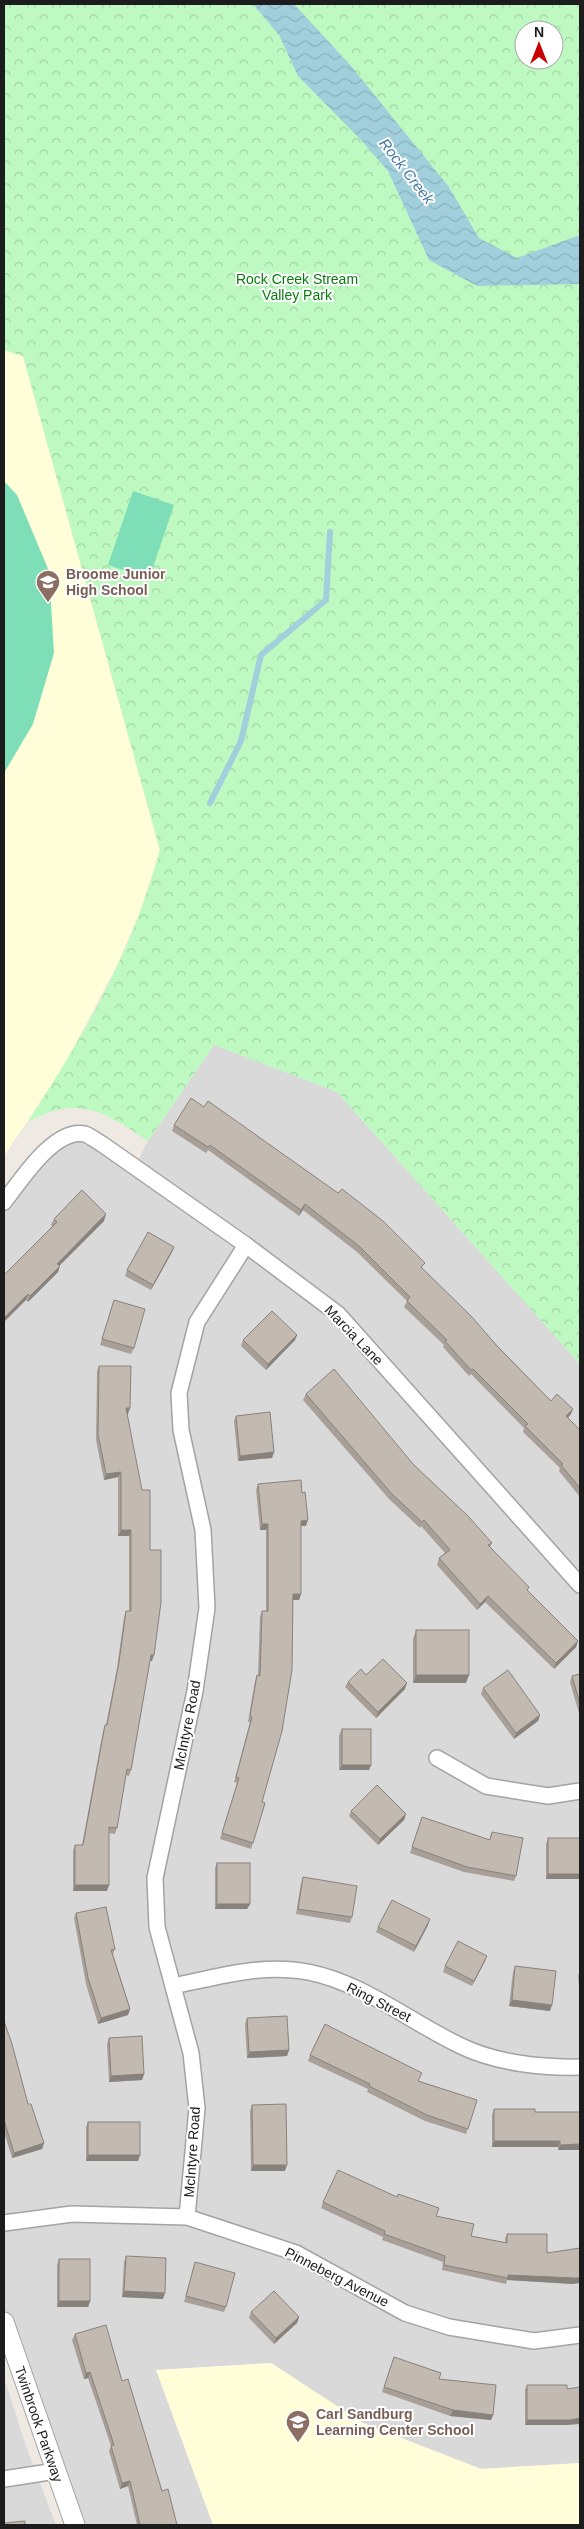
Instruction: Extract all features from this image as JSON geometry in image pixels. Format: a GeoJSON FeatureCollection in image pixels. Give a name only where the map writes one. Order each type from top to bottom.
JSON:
{"type":"FeatureCollection","features":[{"type":"Feature","properties":{"kind":"street","name":"Marcia Lane"},"geometry":{"type":"LineString","coordinates":[[4,1202],[48,1147],[65,1136],[84,1134],[102,1144],[246,1245],[338,1314],[580,1585]]}},
{"type":"Feature","properties":{"kind":"street","name":"McIntyre Road"},"geometry":{"type":"LineString","coordinates":[[187,2217],[197,2108],[191,2053],[157,1928],[155,1878],[195,1691],[207,1608],[203,1530],[181,1430],[179,1393],[197,1322],[246,1245]]}},
{"type":"Feature","properties":{"kind":"street"},"geometry":{"type":"LineString","coordinates":[[437,1758],[486,1786],[548,1796],[580,1791]]}},
{"type":"Feature","properties":{"kind":"street","name":"Ring Street"},"geometry":{"type":"LineString","coordinates":[[173,1986],[252,1970],[308,1972],[357,1988],[462,2047],[510,2061],[562,2067],[580,2067]]}},
{"type":"Feature","properties":{"kind":"street","name":"Pinneberg Avenue"},"geometry":{"type":"LineString","coordinates":[[4,2223],[72,2214],[187,2217],[296,2253],[405,2313],[449,2327],[534,2341],[580,2335]]}},
{"type":"Feature","properties":{"kind":"street","name":"Twinbrook Parkway"},"geometry":{"type":"LineString","coordinates":[[4,2322],[75,2525]]}},
{"type":"Feature","properties":{"kind":"street"},"geometry":{"type":"LineString","coordinates":[[4,2479],[56,2471]]}},
{"type":"Feature","properties":{"kind":"shaded area","name":"Broome Junior High School"},"geometry":{"type":"Polygon","coordinates":[[[4,350],[23,356],[160,850],[141,910],[116,967],[63,1068],[4,1156],[4,350]]]}},
{"type":"Feature","properties":{"kind":"shaded area"},"geometry":{"type":"Polygon","coordinates":[[[214,1045],[337,1092],[580,1364],[580,2463],[481,2469],[363,2423],[271,2363],[157,2370],[213,2525],[75,2525],[4,2322],[4,1202],[48,1147],[84,1134],[134,1168],[148,1141],[214,1045]]]}},
{"type":"Feature","properties":{"kind":"shaded area","name":"Carl Sandburg Learning Center School"},"geometry":{"type":"Polygon","coordinates":[[[271,2363],[363,2423],[481,2469],[580,2463],[580,2525],[213,2525],[156,2370],[271,2363]]]}},
{"type":"Feature","properties":{"kind":"shaded area"},"geometry":{"type":"Polygon","coordinates":[[[4,2378],[26,2446],[56,2525],[4,2525],[4,2378]]]}},
{"type":"Feature","properties":{"kind":"green space","name":"Rock Creek Stream Valley Park"},"geometry":{"type":"Polygon","coordinates":[[[4,4],[580,4],[580,1364],[337,1092],[214,1045],[148,1141],[118,1122],[91,1110],[77,1108],[62,1109],[28,1122],[76,1045],[105,992],[141,909],[160,850],[23,356],[4,350],[4,4]]]}},
{"type":"Feature","properties":{"kind":"green space"},"geometry":{"type":"Polygon","coordinates":[[[4,481],[17,495],[49,571],[54,653],[33,724],[4,773],[4,481]]]}},
{"type":"Feature","properties":{"kind":"green space"},"geometry":{"type":"Polygon","coordinates":[[[133,491],[174,505],[149,579],[108,565],[133,491]]]}},
{"type":"Feature","properties":{"kind":"water","name":"Rock Creek"},"geometry":{"type":"Polygon","coordinates":[[[253,4],[294,4],[351,66],[449,187],[479,238],[517,258],[580,235],[580,284],[477,286],[429,260],[388,171],[362,141],[298,76],[279,35],[253,4]]]}},
{"type":"Feature","properties":{"kind":"building"},"geometry":{"type":"Polygon","coordinates":[[[191,1098],[204,1107],[208,1101],[338,1193],[342,1189],[383,1221],[425,1263],[421,1267],[471,1316],[497,1346],[551,1401],[557,1394],[573,1409],[566,1416],[580,1430],[580,1488],[561,1465],[563,1464],[525,1426],[528,1424],[473,1369],[471,1370],[445,1341],[447,1340],[407,1301],[410,1297],[359,1246],[305,1204],[301,1210],[210,1145],[208,1147],[174,1125],[191,1098]]]}},
{"type":"Feature","properties":{"kind":"building"},"geometry":{"type":"Polygon","coordinates":[[[82,1190],[106,1214],[57,1264],[60,1266],[30,1296],[28,1294],[4,1318],[4,1275],[57,1222],[54,1219],[82,1190]]]}},
{"type":"Feature","properties":{"kind":"building"},"geometry":{"type":"Polygon","coordinates":[[[148,1232],[174,1247],[153,1285],[127,1270],[148,1232]]]}},
{"type":"Feature","properties":{"kind":"building"},"geometry":{"type":"Polygon","coordinates":[[[114,1300],[145,1309],[134,1348],[102,1339],[114,1300]]]}},
{"type":"Feature","properties":{"kind":"building"},"geometry":{"type":"Polygon","coordinates":[[[272,1311],[297,1335],[268,1364],[243,1340],[272,1311]]]}},
{"type":"Feature","properties":{"kind":"building"},"geometry":{"type":"Polygon","coordinates":[[[99,1366],[131,1366],[130,1408],[126,1408],[142,1490],[150,1490],[150,1550],[161,1550],[161,1602],[154,1655],[151,1655],[131,1770],[127,1769],[117,1828],[109,1827],[109,1885],[75,1885],[75,1845],[83,1845],[105,1725],[107,1725],[119,1662],[126,1611],[131,1611],[131,1530],[121,1530],[121,1472],[106,1474],[98,1434],[99,1366]]]}},
{"type":"Feature","properties":{"kind":"building"},"geometry":{"type":"Polygon","coordinates":[[[334,1369],[413,1464],[468,1516],[492,1543],[488,1545],[529,1587],[527,1590],[578,1641],[556,1663],[488,1596],[480,1604],[439,1558],[450,1550],[424,1520],[422,1522],[391,1493],[306,1394],[334,1369]]]}},
{"type":"Feature","properties":{"kind":"building"},"geometry":{"type":"Polygon","coordinates":[[[270,1412],[274,1452],[240,1456],[236,1416],[270,1412]]]}},
{"type":"Feature","properties":{"kind":"building"},"geometry":{"type":"Polygon","coordinates":[[[301,1480],[302,1493],[305,1492],[308,1520],[301,1521],[301,1594],[293,1594],[292,1670],[282,1731],[262,1802],[265,1803],[253,1843],[222,1833],[239,1778],[236,1777],[252,1717],[250,1716],[257,1675],[260,1676],[262,1611],[268,1611],[268,1524],[262,1524],[258,1484],[301,1480]]]}},
{"type":"Feature","properties":{"kind":"building"},"geometry":{"type":"Polygon","coordinates":[[[416,1630],[469,1630],[469,1675],[416,1675],[416,1630]]]}},
{"type":"Feature","properties":{"kind":"building"},"geometry":{"type":"Polygon","coordinates":[[[383,1659],[407,1683],[378,1712],[348,1682],[361,1669],[366,1675],[383,1659]]]}},
{"type":"Feature","properties":{"kind":"building"},"geometry":{"type":"Polygon","coordinates":[[[508,1670],[540,1715],[516,1733],[483,1688],[508,1670]]]}},
{"type":"Feature","properties":{"kind":"building"},"geometry":{"type":"Polygon","coordinates":[[[580,1674],[580,1704],[572,1676],[580,1674]]]}},
{"type":"Feature","properties":{"kind":"building"},"geometry":{"type":"Polygon","coordinates":[[[342,1729],[371,1729],[371,1765],[342,1765],[342,1729]]]}},
{"type":"Feature","properties":{"kind":"building"},"geometry":{"type":"Polygon","coordinates":[[[377,1785],[406,1814],[380,1839],[351,1811],[377,1785]]]}},
{"type":"Feature","properties":{"kind":"building"},"geometry":{"type":"Polygon","coordinates":[[[422,1817],[490,1840],[492,1832],[523,1838],[516,1876],[467,1867],[412,1847],[422,1817]]]}},
{"type":"Feature","properties":{"kind":"building"},"geometry":{"type":"Polygon","coordinates":[[[548,1838],[580,1838],[580,1874],[548,1874],[548,1838]]]}},
{"type":"Feature","properties":{"kind":"building"},"geometry":{"type":"Polygon","coordinates":[[[217,1863],[250,1863],[250,1904],[217,1904],[217,1863]]]}},
{"type":"Feature","properties":{"kind":"building"},"geometry":{"type":"Polygon","coordinates":[[[303,1877],[357,1886],[352,1917],[298,1909],[303,1877]]]}},
{"type":"Feature","properties":{"kind":"building"},"geometry":{"type":"Polygon","coordinates":[[[392,1900],[430,1919],[416,1946],[378,1927],[392,1900]]]}},
{"type":"Feature","properties":{"kind":"building"},"geometry":{"type":"Polygon","coordinates":[[[106,1907],[115,1949],[111,1950],[130,2009],[101,2018],[88,1978],[76,1913],[106,1907]]]}},
{"type":"Feature","properties":{"kind":"building"},"geometry":{"type":"Polygon","coordinates":[[[458,1941],[487,1956],[474,1981],[445,1966],[458,1941]]]}},
{"type":"Feature","properties":{"kind":"building"},"geometry":{"type":"Polygon","coordinates":[[[515,1966],[556,1971],[552,2005],[512,2000],[515,1966]]]}},
{"type":"Feature","properties":{"kind":"building"},"geometry":{"type":"Polygon","coordinates":[[[287,2016],[289,2050],[249,2052],[247,2018],[287,2016]]]}},
{"type":"Feature","properties":{"kind":"building"},"geometry":{"type":"Polygon","coordinates":[[[4,2021],[28,2104],[31,2104],[44,2143],[14,2153],[4,2120],[4,2021]]]}},
{"type":"Feature","properties":{"kind":"building"},"geometry":{"type":"Polygon","coordinates":[[[325,2024],[422,2073],[418,2081],[477,2100],[468,2129],[427,2115],[369,2086],[370,2084],[310,2055],[325,2024]]]}},
{"type":"Feature","properties":{"kind":"building"},"geometry":{"type":"Polygon","coordinates":[[[142,2036],[144,2074],[111,2076],[109,2038],[142,2036]]]}},
{"type":"Feature","properties":{"kind":"building"},"geometry":{"type":"Polygon","coordinates":[[[286,2104],[287,2165],[253,2165],[252,2105],[286,2104]]]}},
{"type":"Feature","properties":{"kind":"building"},"geometry":{"type":"Polygon","coordinates":[[[494,2109],[535,2109],[535,2112],[580,2112],[580,2144],[560,2145],[560,2141],[494,2141],[494,2109]]]}},
{"type":"Feature","properties":{"kind":"building"},"geometry":{"type":"Polygon","coordinates":[[[88,2122],[140,2122],[140,2155],[88,2155],[88,2122]]]}},
{"type":"Feature","properties":{"kind":"building"},"geometry":{"type":"Polygon","coordinates":[[[338,2170],[397,2197],[398,2194],[439,2208],[436,2216],[474,2224],[471,2236],[507,2243],[507,2234],[547,2234],[547,2253],[580,2248],[580,2278],[508,2275],[508,2278],[444,2265],[445,2256],[384,2234],[385,2231],[323,2202],[338,2170]]]}},
{"type":"Feature","properties":{"kind":"building"},"geometry":{"type":"Polygon","coordinates":[[[126,2256],[166,2258],[165,2293],[124,2291],[126,2256]]]}},
{"type":"Feature","properties":{"kind":"building"},"geometry":{"type":"Polygon","coordinates":[[[59,2259],[90,2259],[90,2301],[59,2301],[59,2259]]]}},
{"type":"Feature","properties":{"kind":"building"},"geometry":{"type":"Polygon","coordinates":[[[195,2262],[235,2273],[226,2307],[186,2296],[195,2262]]]}},
{"type":"Feature","properties":{"kind":"building"},"geometry":{"type":"Polygon","coordinates":[[[274,2291],[299,2317],[276,2338],[251,2312],[274,2291]]]}},
{"type":"Feature","properties":{"kind":"building"},"geometry":{"type":"Polygon","coordinates":[[[106,2325],[122,2381],[128,2379],[162,2491],[168,2489],[177,2525],[140,2525],[130,2481],[122,2483],[111,2446],[114,2445],[90,2372],[86,2373],[75,2334],[106,2325]]]}},
{"type":"Feature","properties":{"kind":"building"},"geometry":{"type":"Polygon","coordinates":[[[394,2357],[441,2373],[439,2379],[496,2385],[493,2415],[453,2410],[384,2387],[394,2357]]]}},
{"type":"Feature","properties":{"kind":"building"},"geometry":{"type":"Polygon","coordinates":[[[527,2385],[567,2385],[567,2389],[580,2387],[580,2418],[570,2420],[527,2420],[527,2385]]]}},
{"type":"Feature","properties":{"kind":"building"},"geometry":{"type":"Polygon","coordinates":[[[25,2521],[25,2525],[4,2525],[4,2523],[25,2521]]]}},
{"type":"Feature","properties":{"kind":"waterway"},"geometry":{"type":"LineString","coordinates":[[210,803],[241,741],[261,655],[326,600],[330,532]]}},
{"type":"Feature","properties":{"kind":"place","name":"Broome Junior High School"},"geometry":{"type":"Point","coordinates":[48,603]}},
{"type":"Feature","properties":{"kind":"place","name":"Carl Sandburg Learning Center School"},"geometry":{"type":"Point","coordinates":[298,2443]}}]}
